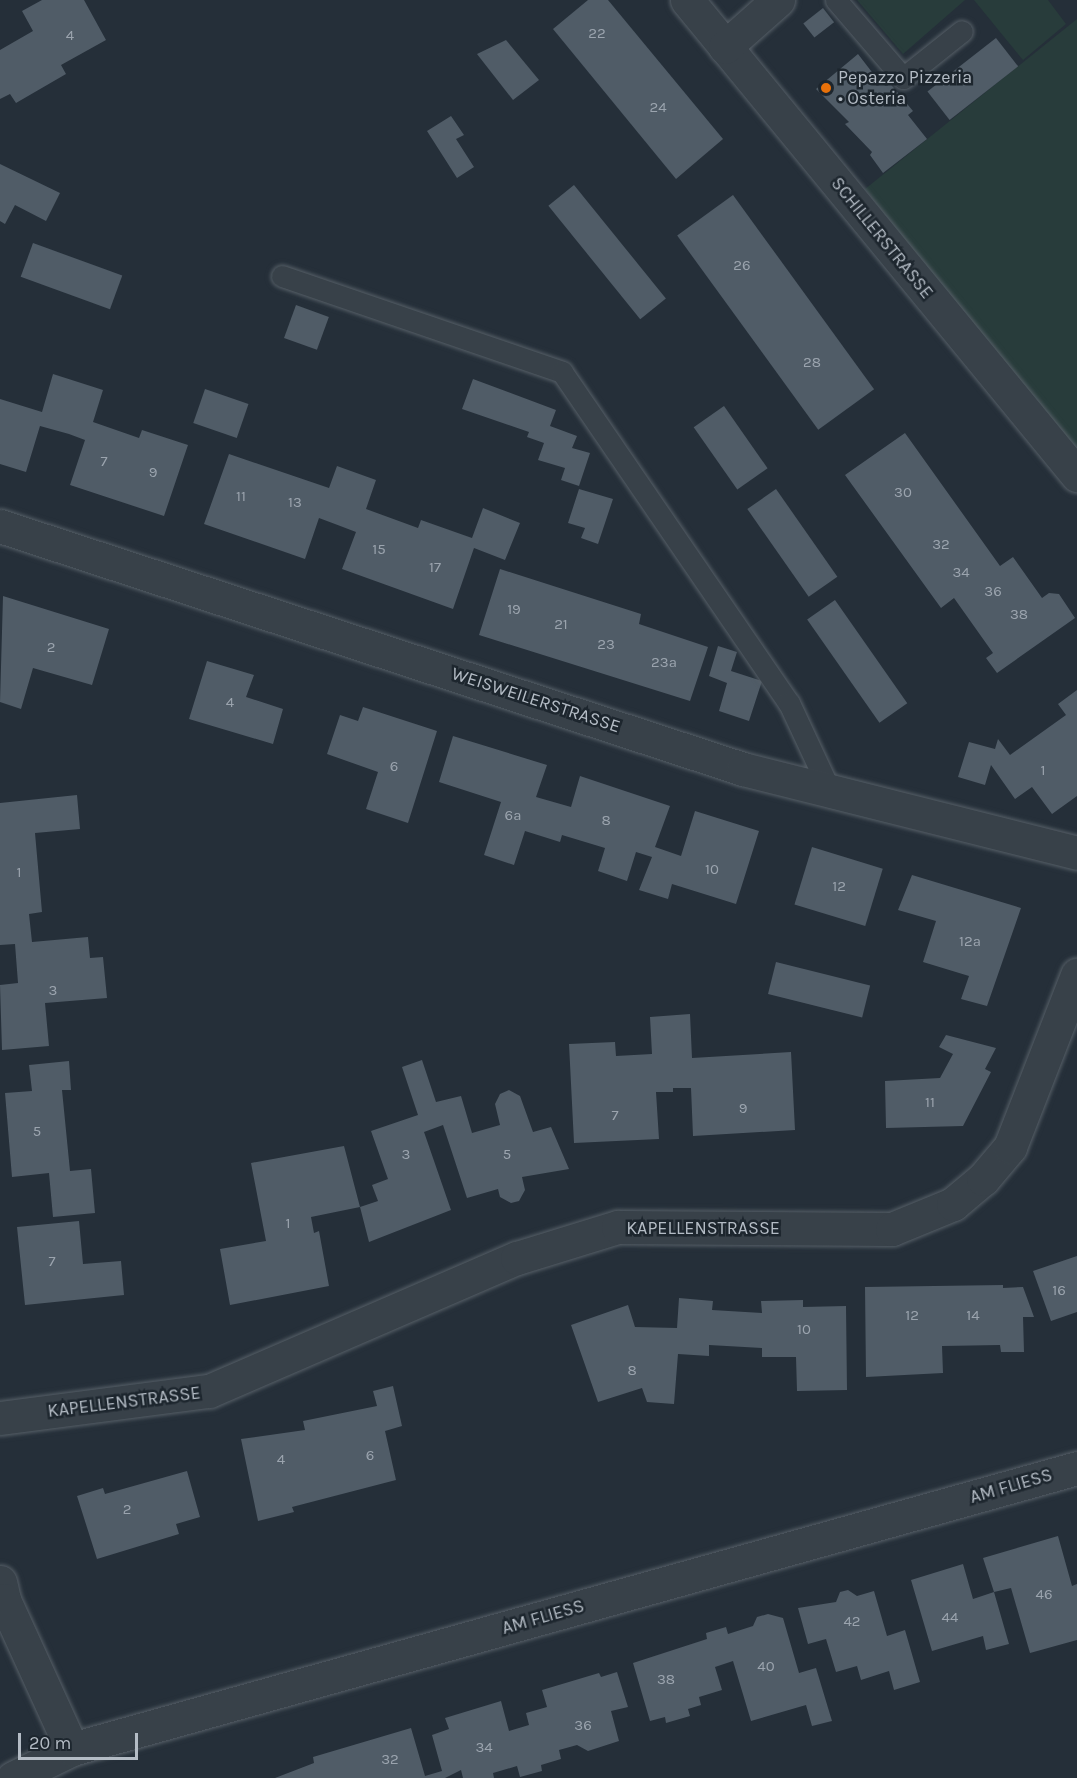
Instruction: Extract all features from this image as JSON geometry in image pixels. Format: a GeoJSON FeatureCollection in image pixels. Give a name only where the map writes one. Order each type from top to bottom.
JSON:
{"type":"FeatureCollection","features":[{"type":"Feature","properties":{"kind":"street","name":"SCHILLERSTRASSE"},"geometry":{"type":"LineString","coordinates":[[687,0],[1077,475]]}},
{"type":"Feature","properties":{"kind":"street"},"geometry":{"type":"LineString","coordinates":[[725,47],[778,0]]}},
{"type":"Feature","properties":{"kind":"street","name":"WEISWEILERSTRASSE"},"geometry":{"type":"LineString","coordinates":[[0,526],[743,769],[1077,853]]}},
{"type":"Feature","properties":{"kind":"street","name":"KAPELLENSTRASSE"},"geometry":{"type":"LineString","coordinates":[[0,1418],[209,1391],[517,1258],[618,1227],[892,1229],[943,1208],[983,1179],[1010,1148],[1077,975]]}},
{"type":"Feature","properties":{"kind":"street","name":"AM FLIESS"},"geometry":{"type":"LineString","coordinates":[[13,1778],[72,1749],[1077,1467]]}},
{"type":"Feature","properties":{"kind":"street"},"geometry":{"type":"LineString","coordinates":[[0,1582],[4,1600],[72,1749]]}},
{"type":"Feature","properties":{"kind":"lane"},"geometry":{"type":"LineString","coordinates":[[836,0],[903,78],[962,31]]}},
{"type":"Feature","properties":{"kind":"lane"},"geometry":{"type":"LineString","coordinates":[[282,276],[562,372],[789,703],[830,791]]}},
{"type":"Feature","properties":{"kind":"green space"},"geometry":{"type":"Polygon","coordinates":[[[857,0],[965,0],[903,54],[857,0]]]}},
{"type":"Feature","properties":{"kind":"green space"},"geometry":{"type":"Polygon","coordinates":[[[974,0],[1048,0],[1066,24],[1023,60],[974,0]]]}},
{"type":"Feature","properties":{"kind":"green space"},"geometry":{"type":"Polygon","coordinates":[[[1077,19],[1077,463],[865,189],[1077,19]]]}},
{"type":"Feature","properties":{"kind":"building"},"geometry":{"type":"Polygon","coordinates":[[[42,0],[84,0],[106,40],[61,65],[66,74],[16,103],[10,94],[0,99],[0,50],[33,31],[22,11],[42,0]]]}},
{"type":"Feature","properties":{"kind":"building"},"geometry":{"type":"Polygon","coordinates":[[[588,0],[608,0],[723,139],[676,179],[553,29],[588,0]]]}},
{"type":"Feature","properties":{"kind":"building"},"geometry":{"type":"Polygon","coordinates":[[[823,8],[834,22],[814,38],[803,23],[823,8]]]}},
{"type":"Feature","properties":{"kind":"building"},"geometry":{"type":"Polygon","coordinates":[[[996,38],[1018,66],[950,120],[927,92],[996,38]]]}},
{"type":"Feature","properties":{"kind":"building"},"geometry":{"type":"Polygon","coordinates":[[[506,40],[539,80],[513,100],[477,54],[506,40]]]}},
{"type":"Feature","properties":{"kind":"building"},"geometry":{"type":"Polygon","coordinates":[[[858,54],[878,80],[883,75],[913,111],[908,115],[927,139],[883,173],[870,155],[872,152],[845,124],[849,122],[816,89],[858,54]]]}},
{"type":"Feature","properties":{"kind":"building"},"geometry":{"type":"Polygon","coordinates":[[[451,116],[464,135],[456,139],[474,167],[457,178],[427,131],[451,116]]]}},
{"type":"Feature","properties":{"kind":"building"},"geometry":{"type":"Polygon","coordinates":[[[0,164],[60,193],[46,221],[15,205],[5,224],[0,221],[0,164]]]}},
{"type":"Feature","properties":{"kind":"building"},"geometry":{"type":"Polygon","coordinates":[[[574,185],[666,298],[640,319],[548,206],[574,185]]]}},
{"type":"Feature","properties":{"kind":"building"},"geometry":{"type":"Polygon","coordinates":[[[733,195],[874,389],[818,430],[677,236],[733,195]]]}},
{"type":"Feature","properties":{"kind":"building"},"geometry":{"type":"Polygon","coordinates":[[[33,243],[122,275],[110,309],[21,277],[33,243]]]}},
{"type":"Feature","properties":{"kind":"building"},"geometry":{"type":"Polygon","coordinates":[[[296,305],[329,317],[317,350],[284,338],[296,305]]]}},
{"type":"Feature","properties":{"kind":"building"},"geometry":{"type":"Polygon","coordinates":[[[53,374],[103,390],[93,422],[139,438],[142,430],[188,445],[164,516],[70,485],[85,440],[69,434],[40,426],[26,472],[0,464],[0,399],[42,412],[53,374]]]}},
{"type":"Feature","properties":{"kind":"building"},"geometry":{"type":"Polygon","coordinates":[[[473,379],[556,410],[550,426],[577,436],[572,448],[590,453],[579,486],[561,480],[565,468],[538,460],[544,443],[527,437],[529,432],[462,409],[473,379]]]}},
{"type":"Feature","properties":{"kind":"building"},"geometry":{"type":"Polygon","coordinates":[[[205,389],[248,404],[237,438],[193,423],[205,389]]]}},
{"type":"Feature","properties":{"kind":"building"},"geometry":{"type":"Polygon","coordinates":[[[724,406],[768,468],[737,489],[694,427],[724,406]]]}},
{"type":"Feature","properties":{"kind":"building"},"geometry":{"type":"Polygon","coordinates":[[[905,433],[1000,566],[1013,557],[1042,598],[1049,593],[1059,594],[1075,618],[997,673],[986,658],[993,653],[954,598],[941,608],[845,475],[905,433]]]}},
{"type":"Feature","properties":{"kind":"building"},"geometry":{"type":"Polygon","coordinates":[[[229,454],[329,488],[337,466],[376,480],[366,509],[418,528],[421,520],[472,538],[483,508],[520,523],[505,560],[474,548],[453,609],[342,569],[356,532],[319,518],[305,559],[204,524],[229,454]]]}},
{"type":"Feature","properties":{"kind":"building"},"geometry":{"type":"Polygon","coordinates":[[[579,489],[613,499],[598,544],[581,538],[585,528],[568,523],[579,489]]]}},
{"type":"Feature","properties":{"kind":"building"},"geometry":{"type":"Polygon","coordinates":[[[776,489],[837,577],[809,597],[747,509],[776,489]]]}},
{"type":"Feature","properties":{"kind":"building"},"geometry":{"type":"Polygon","coordinates":[[[500,569],[641,614],[639,624],[708,647],[690,701],[479,635],[500,569]]]}},
{"type":"Feature","properties":{"kind":"building"},"geometry":{"type":"Polygon","coordinates":[[[3,596],[109,629],[92,685],[33,668],[21,709],[0,702],[3,596]]]}},
{"type":"Feature","properties":{"kind":"building"},"geometry":{"type":"Polygon","coordinates":[[[835,600],[907,703],[879,723],[807,620],[835,600]]]}},
{"type":"Feature","properties":{"kind":"building"},"geometry":{"type":"Polygon","coordinates":[[[718,646],[737,652],[731,671],[762,681],[749,721],[719,711],[727,683],[709,676],[718,646]]]}},
{"type":"Feature","properties":{"kind":"building"},"geometry":{"type":"Polygon","coordinates":[[[207,661],[254,675],[246,697],[283,709],[273,744],[189,719],[207,661]]]}},
{"type":"Feature","properties":{"kind":"building"},"geometry":{"type":"Polygon","coordinates":[[[1077,690],[1077,796],[1052,814],[1032,787],[1015,799],[991,765],[985,785],[958,777],[969,742],[995,749],[998,739],[1010,755],[1066,715],[1058,704],[1077,690]]]}},
{"type":"Feature","properties":{"kind":"building"},"geometry":{"type":"Polygon","coordinates":[[[363,707],[437,731],[408,823],[366,809],[378,772],[327,754],[340,715],[358,721],[363,707]]]}},
{"type":"Feature","properties":{"kind":"building"},"geometry":{"type":"Polygon","coordinates":[[[453,736],[547,765],[536,797],[571,807],[580,776],[670,806],[655,847],[681,856],[695,811],[759,831],[736,904],[672,884],[668,899],[639,890],[652,857],[636,852],[627,881],[598,871],[605,848],[562,835],[560,842],[525,831],[514,865],[484,855],[501,802],[439,782],[453,736]]]}},
{"type":"Feature","properties":{"kind":"building"},"geometry":{"type":"Polygon","coordinates":[[[77,795],[80,829],[35,833],[42,912],[29,914],[32,942],[88,937],[90,958],[103,957],[107,998],[45,1003],[49,1046],[2,1050],[0,985],[18,983],[15,944],[0,945],[0,803],[77,795]]]}},
{"type":"Feature","properties":{"kind":"building"},"geometry":{"type":"Polygon","coordinates":[[[812,847],[883,869],[865,926],[794,904],[812,847]]]}},
{"type":"Feature","properties":{"kind":"building"},"geometry":{"type":"Polygon","coordinates":[[[912,875],[1021,908],[987,1006],[961,999],[969,976],[923,962],[936,921],[898,910],[912,875]]]}},
{"type":"Feature","properties":{"kind":"building"},"geometry":{"type":"Polygon","coordinates":[[[776,962],[870,985],[862,1017],[768,994],[776,962]]]}},
{"type":"Feature","properties":{"kind":"building"},"geometry":{"type":"Polygon","coordinates":[[[690,1014],[692,1058],[791,1052],[795,1130],[693,1136],[691,1088],[673,1088],[673,1092],[656,1092],[659,1139],[574,1143],[569,1044],[615,1042],[616,1056],[652,1054],[650,1017],[690,1014]]]}},
{"type":"Feature","properties":{"kind":"building"},"geometry":{"type":"Polygon","coordinates":[[[946,1035],[996,1048],[985,1069],[991,1072],[963,1126],[886,1128],[885,1081],[940,1078],[953,1054],[939,1047],[946,1035]]]}},
{"type":"Feature","properties":{"kind":"building"},"geometry":{"type":"Polygon","coordinates":[[[422,1060],[436,1102],[461,1096],[472,1133],[500,1125],[495,1104],[500,1094],[509,1090],[520,1096],[533,1132],[551,1127],[569,1169],[522,1177],[525,1190],[519,1201],[511,1203],[500,1197],[498,1189],[467,1198],[443,1125],[424,1132],[451,1210],[369,1242],[360,1207],[378,1201],[372,1185],[388,1179],[371,1131],[418,1115],[402,1067],[422,1060]]]}},
{"type":"Feature","properties":{"kind":"building"},"geometry":{"type":"Polygon","coordinates":[[[69,1061],[71,1090],[62,1090],[70,1171],[91,1169],[95,1213],[53,1217],[49,1173],[12,1177],[5,1093],[32,1091],[29,1065],[69,1061]]]}},
{"type":"Feature","properties":{"kind":"building"},"geometry":{"type":"Polygon","coordinates":[[[344,1146],[360,1207],[311,1217],[314,1233],[319,1231],[329,1286],[230,1305],[220,1249],[266,1241],[251,1163],[344,1146]]]}},
{"type":"Feature","properties":{"kind":"building"},"geometry":{"type":"Polygon","coordinates":[[[79,1221],[83,1264],[121,1261],[124,1295],[25,1305],[17,1227],[79,1221]]]}},
{"type":"Feature","properties":{"kind":"building"},"geometry":{"type":"Polygon","coordinates":[[[1077,1256],[1077,1312],[1051,1321],[1033,1271],[1077,1256]]]}},
{"type":"Feature","properties":{"kind":"building"},"geometry":{"type":"Polygon","coordinates":[[[1003,1285],[1003,1288],[1023,1287],[1034,1317],[1023,1317],[1024,1352],[1001,1352],[1000,1345],[942,1346],[943,1373],[866,1377],[865,1287],[1003,1285]]]}},
{"type":"Feature","properties":{"kind":"building"},"geometry":{"type":"Polygon","coordinates":[[[679,1298],[713,1301],[712,1310],[762,1313],[761,1301],[803,1300],[803,1307],[846,1306],[847,1390],[797,1391],[796,1357],[762,1357],[762,1348],[709,1345],[709,1356],[678,1354],[674,1404],[647,1402],[642,1388],[598,1402],[571,1325],[628,1305],[635,1327],[677,1328],[679,1298]]]}},
{"type":"Feature","properties":{"kind":"building"},"geometry":{"type":"Polygon","coordinates":[[[393,1386],[402,1426],[385,1431],[396,1480],[292,1507],[294,1512],[258,1521],[241,1439],[305,1430],[303,1421],[377,1406],[373,1391],[393,1386]]]}},
{"type":"Feature","properties":{"kind":"building"},"geometry":{"type":"Polygon","coordinates":[[[187,1471],[200,1517],[176,1524],[179,1534],[97,1559],[77,1496],[103,1488],[105,1494],[187,1471]]]}},
{"type":"Feature","properties":{"kind":"building"},"geometry":{"type":"Polygon","coordinates":[[[1058,1536],[1072,1586],[1077,1584],[1077,1640],[1030,1653],[1011,1588],[994,1592],[983,1558],[1058,1536]]]}},
{"type":"Feature","properties":{"kind":"building"},"geometry":{"type":"Polygon","coordinates":[[[963,1564],[973,1599],[994,1592],[1009,1644],[986,1650],[983,1636],[932,1651],[911,1580],[963,1564]]]}},
{"type":"Feature","properties":{"kind":"building"},"geometry":{"type":"Polygon","coordinates":[[[848,1590],[857,1596],[874,1591],[887,1636],[905,1630],[920,1682],[894,1690],[889,1671],[861,1680],[857,1666],[836,1672],[826,1639],[808,1644],[798,1608],[836,1602],[840,1592],[848,1590]]]}},
{"type":"Feature","properties":{"kind":"building"},"geometry":{"type":"Polygon","coordinates":[[[768,1614],[783,1618],[799,1673],[816,1668],[832,1721],[812,1726],[806,1705],[751,1721],[733,1661],[715,1667],[722,1690],[699,1697],[701,1705],[688,1709],[690,1716],[666,1723],[665,1717],[650,1721],[633,1663],[707,1639],[706,1633],[726,1627],[728,1634],[753,1626],[757,1617],[768,1614]]]}},
{"type":"Feature","properties":{"kind":"building"},"geometry":{"type":"Polygon","coordinates":[[[617,1672],[628,1707],[611,1711],[619,1741],[588,1751],[577,1745],[559,1750],[561,1759],[541,1765],[542,1771],[520,1777],[517,1766],[493,1773],[494,1778],[463,1778],[461,1770],[445,1778],[275,1778],[314,1763],[313,1757],[411,1728],[425,1776],[442,1771],[432,1735],[449,1729],[445,1718],[501,1701],[509,1731],[529,1725],[526,1713],[547,1707],[542,1690],[599,1673],[601,1677],[617,1672]]]}},
{"type":"Feature","properties":{"kind":"place","name":"Pepazzo Pizzeria • Osteria"},"geometry":{"type":"Point","coordinates":[826,88]}}]}
